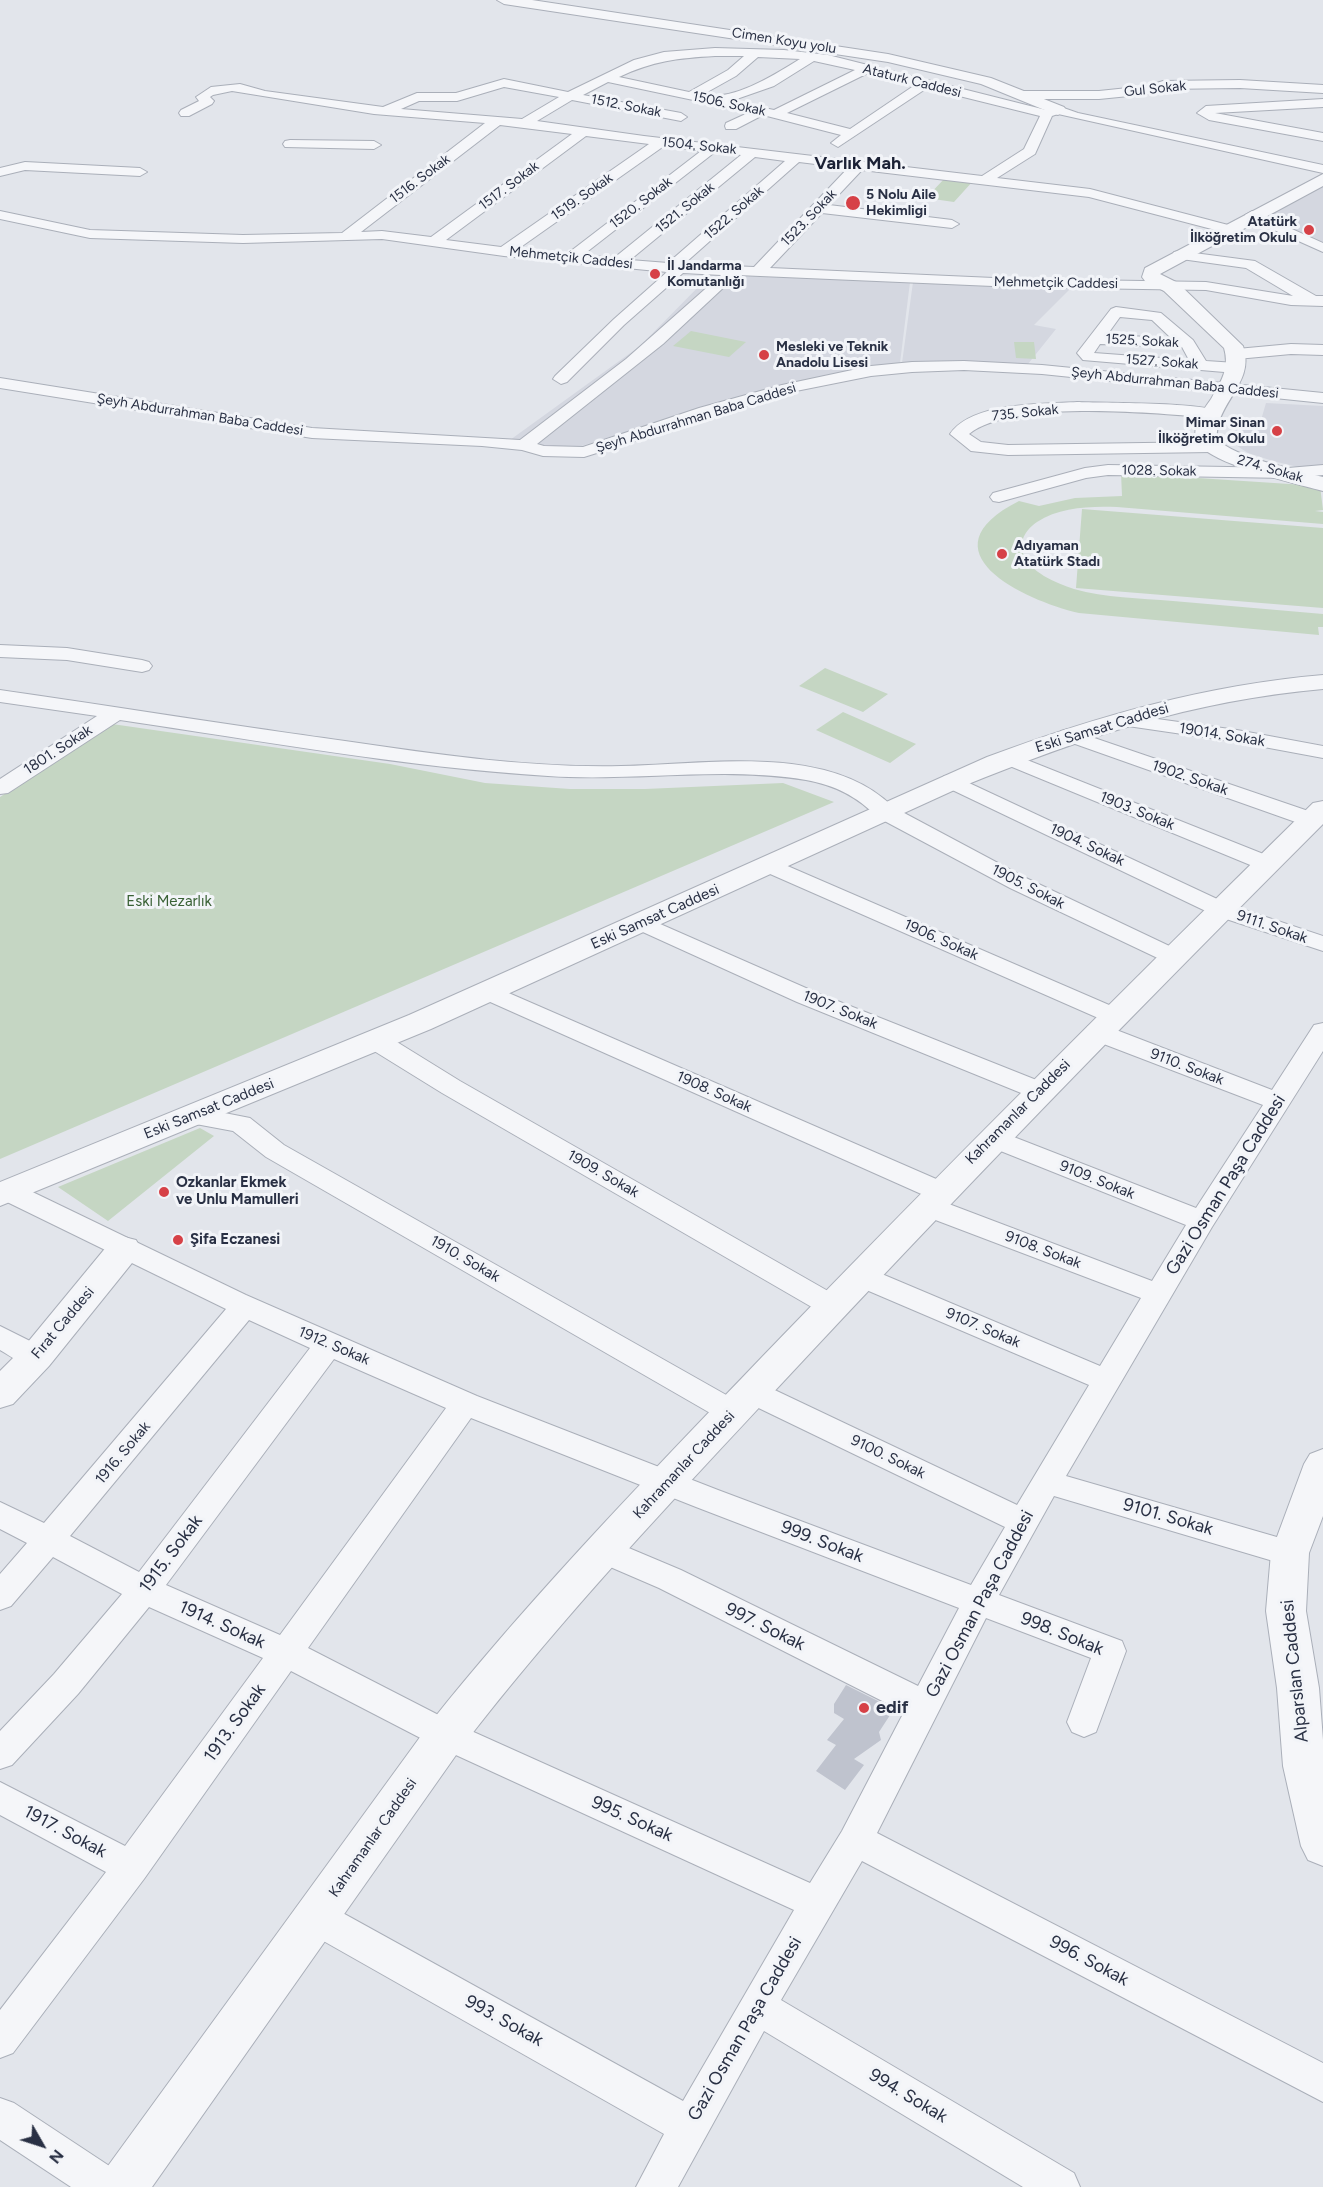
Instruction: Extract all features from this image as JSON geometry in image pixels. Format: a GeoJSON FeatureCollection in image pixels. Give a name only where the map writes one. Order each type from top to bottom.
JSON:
{"type":"FeatureCollection","features":[{"type":"Feature","properties":{"kind":"street","name":"Cimen Koyu yolu"},"geometry":{"type":"LineString","coordinates":[[504,0],[888,58],[960,74],[1022,95],[1053,112]]}},
{"type":"Feature","properties":{"kind":"street","name":"Ataturk Caddesi"},"geometry":{"type":"LineString","coordinates":[[524,123],[570,96],[638,63],[664,56],[715,52],[755,53],[828,58],[924,84],[1323,169]]}},
{"type":"Feature","properties":{"kind":"street"},"geometry":{"type":"LineString","coordinates":[[691,96],[732,73],[755,53]]}},
{"type":"Feature","properties":{"kind":"street"},"geometry":{"type":"LineString","coordinates":[[644,140],[714,100],[770,83],[812,57]]}},
{"type":"Feature","properties":{"kind":"street"},"geometry":{"type":"LineString","coordinates":[[776,114],[866,69]]}},
{"type":"Feature","properties":{"kind":"street","name":"1506. Sokak"},"geometry":{"type":"LineString","coordinates":[[606,78],[714,100],[850,133]]}},
{"type":"Feature","properties":{"kind":"street","name":"1512. Sokak"},"geometry":{"type":"LineString","coordinates":[[384,111],[417,97],[457,97],[504,83],[681,117]]}},
{"type":"Feature","properties":{"kind":"street"},"geometry":{"type":"LineString","coordinates":[[818,159],[850,133],[924,84]]}},
{"type":"Feature","properties":{"kind":"street","name":"Gul Sokak"},"geometry":{"type":"LineString","coordinates":[[1022,95],[1099,95],[1149,90],[1163,85],[1240,84],[1323,89]]}},
{"type":"Feature","properties":{"kind":"street","name":"1504. Sokak"},"geometry":{"type":"LineString","coordinates":[[185,113],[208,101],[202,97],[206,94],[227,88],[250,89],[263,94],[400,113],[524,123],[644,140],[1090,193],[1233,226]]}},
{"type":"Feature","properties":{"kind":"street"},"geometry":{"type":"LineString","coordinates":[[1149,90],[1162,102]]}},
{"type":"Feature","properties":{"kind":"street"},"geometry":{"type":"LineString","coordinates":[[1323,104],[1203,111],[1209,116],[1323,137]]}},
{"type":"Feature","properties":{"kind":"street"},"geometry":{"type":"LineString","coordinates":[[731,126],[762,111]]}},
{"type":"Feature","properties":{"kind":"street"},"geometry":{"type":"LineString","coordinates":[[985,180],[1030,151],[1053,112]]}},
{"type":"Feature","properties":{"kind":"street"},"geometry":{"type":"LineString","coordinates":[[290,144],[350,139],[377,141],[400,113]]}},
{"type":"Feature","properties":{"kind":"street","name":"1516. Sokak"},"geometry":{"type":"LineString","coordinates":[[345,237],[495,122]]}},
{"type":"Feature","properties":{"kind":"street","name":"1517. Sokak"},"geometry":{"type":"LineString","coordinates":[[435,241],[584,130]]}},
{"type":"Feature","properties":{"kind":"street"},"geometry":{"type":"LineString","coordinates":[[1303,133],[1323,133]]}},
{"type":"Feature","properties":{"kind":"street","name":"1519. Sokak"},"geometry":{"type":"LineString","coordinates":[[504,252],[661,142]]}},
{"type":"Feature","properties":{"kind":"street","name":"1520. Sokak"},"geometry":{"type":"LineString","coordinates":[[569,259],[714,147]]}},
{"type":"Feature","properties":{"kind":"street","name":"1521. Sokak"},"geometry":{"type":"LineString","coordinates":[[616,264],[753,152]]}},
{"type":"Feature","properties":{"kind":"street","name":"1522. Sokak"},"geometry":{"type":"LineString","coordinates":[[561,379],[676,268],[797,157]]}},
{"type":"Feature","properties":{"kind":"street","name":"1523. Sokak"},"geometry":{"type":"LineString","coordinates":[[757,273],[860,164]]}},
{"type":"Feature","properties":{"kind":"street"},"geometry":{"type":"LineString","coordinates":[[0,172],[25,166],[140,172]]}},
{"type":"Feature","properties":{"kind":"street"},"geometry":{"type":"LineString","coordinates":[[1212,447],[1207,438],[1207,426],[1227,388],[1236,361],[1233,346],[1172,286],[1151,277],[1151,272],[1323,179]]}},
{"type":"Feature","properties":{"kind":"street"},"geometry":{"type":"LineString","coordinates":[[1102,187],[1233,226],[1323,248]]}},
{"type":"Feature","properties":{"kind":"street"},"geometry":{"type":"LineString","coordinates":[[819,208],[893,212],[952,224]]}},
{"type":"Feature","properties":{"kind":"street","name":"Mehmetçik Caddesi"},"geometry":{"type":"LineString","coordinates":[[0,215],[28,219],[72,232],[90,234],[243,239],[382,234],[504,252],[616,264],[757,273],[1206,286],[1256,295],[1318,301]]}},
{"type":"Feature","properties":{"kind":"street"},"geometry":{"type":"LineString","coordinates":[[1233,226],[1223,239],[1231,250],[1253,265],[1318,301]]}},
{"type":"Feature","properties":{"kind":"street"},"geometry":{"type":"LineString","coordinates":[[1179,255],[1253,265]]}},
{"type":"Feature","properties":{"kind":"street"},"geometry":{"type":"LineString","coordinates":[[524,445],[657,343],[689,316],[734,271]]}},
{"type":"Feature","properties":{"kind":"street"},"geometry":{"type":"LineString","coordinates":[[1097,339],[1116,312],[1156,316],[1187,343],[1200,365]]}},
{"type":"Feature","properties":{"kind":"street","name":"1527. Sokak"},"geometry":{"type":"LineString","coordinates":[[1097,339],[1085,353],[1089,357],[1200,365],[1236,361],[1292,349],[1323,350]]}},
{"type":"Feature","properties":{"kind":"street","name":"1525. Sokak"},"geometry":{"type":"LineString","coordinates":[[1097,339],[1187,343]]}},
{"type":"Feature","properties":{"kind":"street","name":"Şeyh Abdurrahman Baba Caddesi"},"geometry":{"type":"LineString","coordinates":[[0,383],[312,433],[483,441],[524,445],[543,451],[584,452],[720,408],[776,393],[832,379],[912,367],[973,366],[1029,369],[1323,398]]}},
{"type":"Feature","properties":{"kind":"street","name":"735. Sokak"},"geometry":{"type":"LineString","coordinates":[[1212,447],[1008,450],[977,447],[958,434],[973,420],[992,415],[1038,410],[1129,406],[1213,413]]}},
{"type":"Feature","properties":{"kind":"street","name":"274. Sokak"},"geometry":{"type":"LineString","coordinates":[[1212,447],[1231,458],[1323,484]]}},
{"type":"Feature","properties":{"kind":"street","name":"1028. Sokak"},"geometry":{"type":"LineString","coordinates":[[999,497],[1085,473],[1108,470],[1288,473],[1323,470]]}},
{"type":"Feature","properties":{"kind":"street"},"geometry":{"type":"LineString","coordinates":[[0,651],[67,654],[142,666]]}},
{"type":"Feature","properties":{"kind":"street","name":"Eski Samsat Caddesi"},"geometry":{"type":"LineString","coordinates":[[2,1188],[265,1066],[881,805],[986,755],[1195,689],[1274,674],[1323,672]]}},
{"type":"Feature","properties":{"kind":"street","name":"Eski Samsat Caddesi"},"geometry":{"type":"LineString","coordinates":[[2,1188],[194,1116],[488,992],[769,865],[881,805],[952,781],[1068,735],[1121,720],[1218,695],[1283,684],[1323,682]]}},
{"type":"Feature","properties":{"kind":"street","name":"1905. Sokak"},"geometry":{"type":"LineString","coordinates":[[0,696],[387,754],[521,768],[587,772],[753,767],[792,770],[857,788],[881,805],[1018,883],[1174,957]]}},
{"type":"Feature","properties":{"kind":"street","name":"1801. Sokak"},"geometry":{"type":"LineString","coordinates":[[0,788],[116,713]]}},
{"type":"Feature","properties":{"kind":"street","name":"19014. Sokak"},"geometry":{"type":"LineString","coordinates":[[1121,720],[1237,736],[1323,752]]}},
{"type":"Feature","properties":{"kind":"street","name":"1902. Sokak"},"geometry":{"type":"LineString","coordinates":[[1068,735],[1318,814]]}},
{"type":"Feature","properties":{"kind":"street","name":"1903. Sokak"},"geometry":{"type":"LineString","coordinates":[[1007,758],[1268,864]]}},
{"type":"Feature","properties":{"kind":"street","name":"1904. Sokak"},"geometry":{"type":"LineString","coordinates":[[952,781],[1222,910]]}},
{"type":"Feature","properties":{"kind":"street","name":"Kahramanlar Caddesi"},"geometry":{"type":"LineString","coordinates":[[122,2187],[446,1735],[493,1676],[666,1482],[992,1138],[1318,814]]}},
{"type":"Feature","properties":{"kind":"street","name":"1906. Sokak"},"geometry":{"type":"LineString","coordinates":[[769,865],[1105,1024]]}},
{"type":"Feature","properties":{"kind":"street","name":"9111. Sokak"},"geometry":{"type":"LineString","coordinates":[[1222,910],[1323,944]]}},
{"type":"Feature","properties":{"kind":"street","name":"1907. Sokak"},"geometry":{"type":"LineString","coordinates":[[642,923],[806,997],[1040,1092]]}},
{"type":"Feature","properties":{"kind":"street","name":"1908. Sokak"},"geometry":{"type":"LineString","coordinates":[[488,992],[934,1199]]}},
{"type":"Feature","properties":{"kind":"street","name":"9110. Sokak"},"geometry":{"type":"LineString","coordinates":[[1105,1024],[1278,1102]]}},
{"type":"Feature","properties":{"kind":"street","name":"Gazi Osman Paşa Caddesi"},"geometry":{"type":"LineString","coordinates":[[656,2187],[757,2006],[854,1842],[979,1601],[1046,1482],[1202,1221],[1323,1031]]}},
{"type":"Feature","properties":{"kind":"street","name":"1909. Sokak"},"geometry":{"type":"LineString","coordinates":[[375,1040],[451,1087],[832,1306]]}},
{"type":"Feature","properties":{"kind":"street","name":"1910. Sokak"},"geometry":{"type":"LineString","coordinates":[[194,1116],[242,1124],[275,1151],[743,1402]]}},
{"type":"Feature","properties":{"kind":"street","name":"9109. Sokak"},"geometry":{"type":"LineString","coordinates":[[992,1138],[1202,1221]]}},
{"type":"Feature","properties":{"kind":"street","name":"1912. Sokak"},"geometry":{"type":"LineString","coordinates":[[2,1188],[244,1307],[466,1403],[666,1482]]}},
{"type":"Feature","properties":{"kind":"street","name":"9108. Sokak"},"geometry":{"type":"LineString","coordinates":[[934,1199],[1159,1294]]}},
{"type":"Feature","properties":{"kind":"street","name":"Fırat Caddesi"},"geometry":{"type":"LineString","coordinates":[[0,1394],[36,1357],[124,1249]]}},
{"type":"Feature","properties":{"kind":"street","name":"9107. Sokak"},"geometry":{"type":"LineString","coordinates":[[860,1276],[1107,1381]]}},
{"type":"Feature","properties":{"kind":"street","name":"1916. Sokak"},"geometry":{"type":"LineString","coordinates":[[0,1597],[244,1307]]}},
{"type":"Feature","properties":{"kind":"street"},"geometry":{"type":"LineString","coordinates":[[0,1336],[36,1357]]}},
{"type":"Feature","properties":{"kind":"street","name":"1915. Sokak"},"geometry":{"type":"LineString","coordinates":[[0,1754],[66,1684],[144,1590],[329,1344]]}},
{"type":"Feature","properties":{"kind":"street","name":"9100. Sokak"},"geometry":{"type":"LineString","coordinates":[[743,1402],[1024,1522]]}},
{"type":"Feature","properties":{"kind":"street","name":"1913. Sokak"},"geometry":{"type":"LineString","coordinates":[[0,2040],[131,1867],[466,1403]]}},
{"type":"Feature","properties":{"kind":"street","name":"Alparslan Caddesi"},"geometry":{"type":"LineString","coordinates":[[1323,1464],[1290,1553],[1286,1611],[1310,1691],[1304,1766],[1323,1846]]}},
{"type":"Feature","properties":{"kind":"street","name":"999. Sokak"},"geometry":{"type":"LineString","coordinates":[[666,1482],[979,1601]]}},
{"type":"Feature","properties":{"kind":"street","name":"9101. Sokak"},"geometry":{"type":"LineString","coordinates":[[1046,1482],[1290,1553]]}},
{"type":"Feature","properties":{"kind":"street","name":"1914. Sokak"},"geometry":{"type":"LineString","coordinates":[[0,1514],[144,1590],[286,1653],[446,1735]]}},
{"type":"Feature","properties":{"kind":"street","name":"997. Sokak"},"geometry":{"type":"LineString","coordinates":[[605,1551],[670,1580],[925,1706]]}},
{"type":"Feature","properties":{"kind":"street","name":"998. Sokak"},"geometry":{"type":"LineString","coordinates":[[979,1601],[1110,1651],[1084,1722]]}},
{"type":"Feature","properties":{"kind":"street","name":"995. Sokak"},"geometry":{"type":"LineString","coordinates":[[446,1735],[818,1904]]}},
{"type":"Feature","properties":{"kind":"street","name":"1917. Sokak"},"geometry":{"type":"LineString","coordinates":[[0,1797],[131,1867]]}},
{"type":"Feature","properties":{"kind":"street","name":"996. Sokak"},"geometry":{"type":"LineString","coordinates":[[854,1842],[878,1850],[1323,2083]]}},
{"type":"Feature","properties":{"kind":"street","name":"993. Sokak"},"geometry":{"type":"LineString","coordinates":[[317,1917],[689,2126]]}},
{"type":"Feature","properties":{"kind":"street","name":"994. Sokak"},"geometry":{"type":"LineString","coordinates":[[757,2006],[1060,2187]]}},
{"type":"Feature","properties":{"kind":"street"},"geometry":{"type":"LineString","coordinates":[[0,2117],[106,2187]]}},
{"type":"Feature","properties":{"kind":"shaded area","name":"Atatürk İlköğretim Okulu"},"geometry":{"type":"Polygon","coordinates":[[[1323,185],[1323,243],[1268,217],[1292,201],[1323,185]]]}},
{"type":"Feature","properties":{"kind":"shaded area","name":"Mesleki ve Teknik Anadolu Lisesi"},"geometry":{"type":"Polygon","coordinates":[[[710,275],[910,282],[900,363],[792,383],[568,450],[510,440],[640,346],[710,275]]]}},
{"type":"Feature","properties":{"kind":"shaded area"},"geometry":{"type":"Polygon","coordinates":[[[913,282],[1070,289],[1034,325],[1056,329],[1028,364],[902,363],[913,282]]]}},
{"type":"Feature","properties":{"kind":"shaded area","name":"Mimar Sinan İlköğretim Okulu"},"geometry":{"type":"Polygon","coordinates":[[[1266,403],[1323,406],[1323,465],[1298,467],[1273,461],[1248,453],[1231,442],[1230,420],[1261,420],[1266,403]]]}},
{"type":"Feature","properties":{"kind":"green space"},"geometry":{"type":"Polygon","coordinates":[[[945,178],[973,181],[954,202],[926,198],[945,178]]]}},
{"type":"Feature","properties":{"kind":"green space"},"geometry":{"type":"Polygon","coordinates":[[[691,331],[746,342],[729,357],[673,346],[691,331]]]}},
{"type":"Feature","properties":{"kind":"green space"},"geometry":{"type":"Polygon","coordinates":[[[1014,342],[1034,342],[1036,359],[1016,358],[1014,342]]]}},
{"type":"Feature","properties":{"kind":"green space","name":"Adıyaman Atatürk Stadı"},"geometry":{"type":"Polygon","coordinates":[[[1121,473],[1320,486],[1323,510],[1315,511],[1323,512],[1323,524],[1117,507],[1075,508],[1046,517],[1027,531],[1022,548],[1031,566],[1059,584],[1098,594],[1323,614],[1323,627],[1318,627],[1319,635],[1079,613],[1056,607],[1009,585],[991,571],[980,555],[979,538],[991,520],[1019,501],[1039,506],[1075,498],[1122,496],[1121,473]]]}},
{"type":"Feature","properties":{"kind":"green space"},"geometry":{"type":"Polygon","coordinates":[[[1082,509],[1323,528],[1323,608],[1076,588],[1082,509]]]}},
{"type":"Feature","properties":{"kind":"green space"},"geometry":{"type":"Polygon","coordinates":[[[825,668],[888,694],[863,712],[799,686],[825,668]]]}},
{"type":"Feature","properties":{"kind":"green space"},"geometry":{"type":"Polygon","coordinates":[[[843,712],[916,744],[890,763],[816,730],[843,712]]]}},
{"type":"Feature","properties":{"kind":"green space","name":"Eski Mezarlık"},"geometry":{"type":"Polygon","coordinates":[[[112,724],[390,764],[485,783],[570,789],[645,789],[783,783],[834,802],[0,1159],[0,797],[112,724]]]}},
{"type":"Feature","properties":{"kind":"green space"},"geometry":{"type":"Polygon","coordinates":[[[200,1128],[214,1136],[108,1221],[58,1187],[200,1128]]]}},
{"type":"Feature","properties":{"kind":"building"},"geometry":{"type":"Polygon","coordinates":[[[846,1685],[894,1709],[879,1732],[881,1740],[854,1759],[864,1765],[845,1790],[816,1771],[836,1745],[827,1740],[844,1719],[834,1713],[834,1704],[846,1685]]]}},
{"type":"Feature","properties":{"kind":"place","name":"5 Nolu Aile Hekimligi"},"geometry":{"type":"Point","coordinates":[853,203]}},
{"type":"Feature","properties":{"kind":"place","name":"Atatürk İlköğretim Okulu"},"geometry":{"type":"Point","coordinates":[1309,230]}},
{"type":"Feature","properties":{"kind":"place","name":"İl Jandarma Komutanlığı"},"geometry":{"type":"Point","coordinates":[655,274]}},
{"type":"Feature","properties":{"kind":"place","name":"Mesleki ve Teknik Anadolu Lisesi"},"geometry":{"type":"Point","coordinates":[764,355]}},
{"type":"Feature","properties":{"kind":"place","name":"Mimar Sinan İlköğretim Okulu"},"geometry":{"type":"Point","coordinates":[1277,431]}},
{"type":"Feature","properties":{"kind":"place","name":"Adıyaman Atatürk Stadı"},"geometry":{"type":"Point","coordinates":[1002,554]}},
{"type":"Feature","properties":{"kind":"place","name":"Ozkanlar Ekmek ve Unlu Mamulleri"},"geometry":{"type":"Point","coordinates":[164,1192]}},
{"type":"Feature","properties":{"kind":"place","name":"Şifa Eczanesi"},"geometry":{"type":"Point","coordinates":[178,1240]}},
{"type":"Feature","properties":{"kind":"place","name":"edif"},"geometry":{"type":"Point","coordinates":[864,1708]}},
{"type":"Feature","properties":{"kind":"district","name":"Varlık Mah."},"geometry":{"type":"Point","coordinates":[860,164]}}]}
